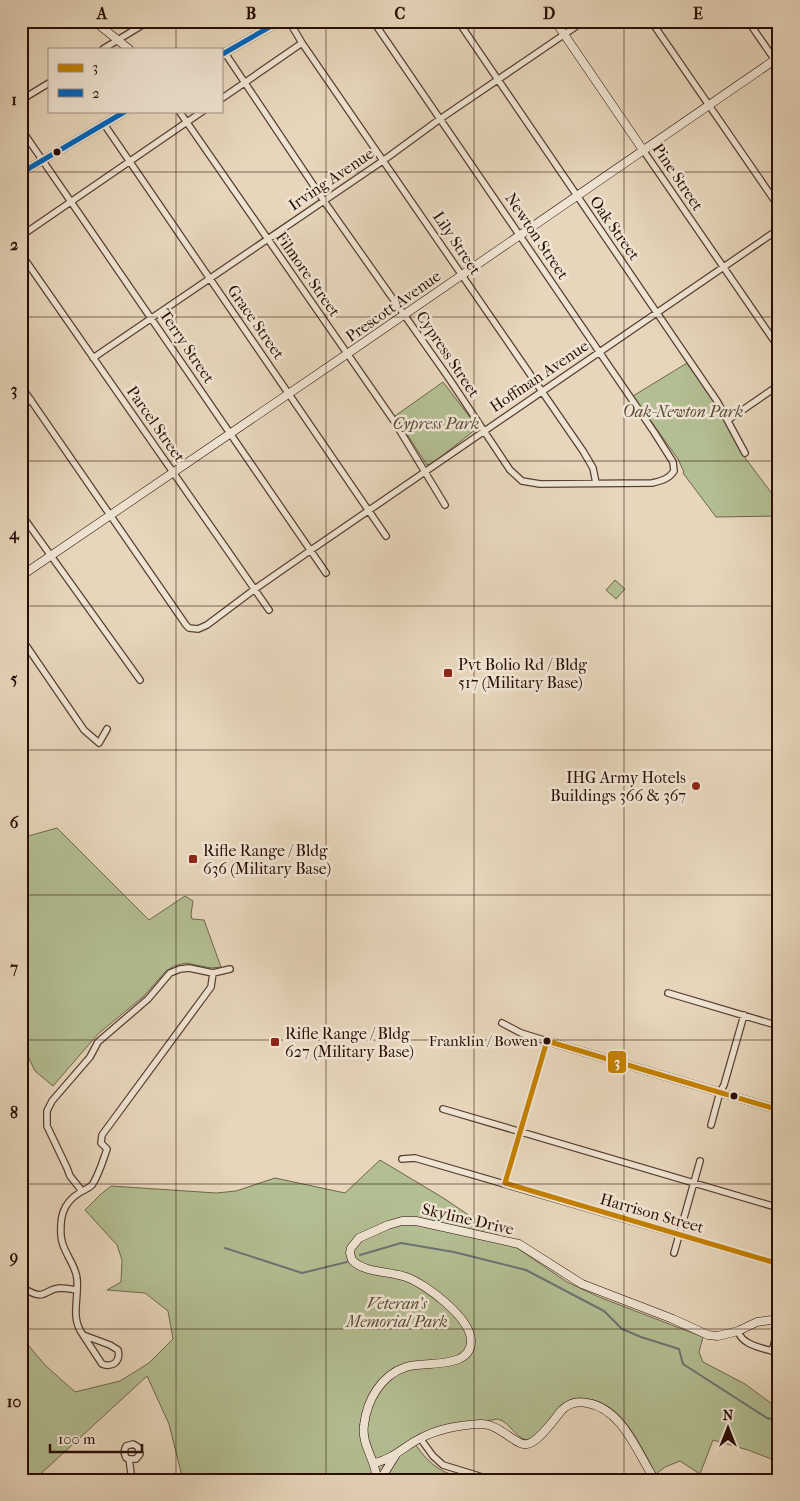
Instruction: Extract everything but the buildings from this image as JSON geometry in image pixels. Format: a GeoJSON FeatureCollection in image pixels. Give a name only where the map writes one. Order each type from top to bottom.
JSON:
{"type":"FeatureCollection","features":[{"type":"Feature","properties":{"kind":"street"},"geometry":{"type":"LineString","coordinates":[[94,21],[128,48]]}},
{"type":"Feature","properties":{"kind":"street"},"geometry":{"type":"LineString","coordinates":[[105,48],[149,21]]}},
{"type":"Feature","properties":{"kind":"street"},"geometry":{"type":"LineString","coordinates":[[223,54],[280,21]]}},
{"type":"Feature","properties":{"kind":"street","name":"Lily Street"},"geometry":{"type":"LineString","coordinates":[[289,21],[302,43],[384,160],[593,468],[596,483]]}},
{"type":"Feature","properties":{"kind":"street","name":"Newton Street"},"geometry":{"type":"LineString","coordinates":[[373,21],[520,234],[674,462],[675,467]]}},
{"type":"Feature","properties":{"kind":"street","name":"Oak Street"},"geometry":{"type":"LineString","coordinates":[[458,21],[717,401],[745,453]]}},
{"type":"Feature","properties":{"kind":"street","name":"Pine Street"},"geometry":{"type":"LineString","coordinates":[[555,21],[779,348]]}},
{"type":"Feature","properties":{"kind":"street","name":"Irving Avenue"},"geometry":{"type":"LineString","coordinates":[[93,358],[584,21]]}},
{"type":"Feature","properties":{"kind":"street"},"geometry":{"type":"LineString","coordinates":[[651,21],[779,207]]}},
{"type":"Feature","properties":{"kind":"street"},"geometry":{"type":"LineString","coordinates":[[748,21],[777,61]]}},
{"type":"Feature","properties":{"kind":"street"},"geometry":{"type":"LineString","coordinates":[[222,98],[302,43]]}},
{"type":"Feature","properties":{"kind":"street","name":"Cypress Street"},"geometry":{"type":"LineString","coordinates":[[223,54],[517,478],[527,483],[540,484],[652,483],[662,481],[672,474],[675,467]]}},
{"type":"Feature","properties":{"kind":"street","name":"Prescott Avenue"},"geometry":{"type":"LineString","coordinates":[[21,576],[708,105],[777,61]]}},
{"type":"Feature","properties":{"kind":"street"},"geometry":{"type":"LineString","coordinates":[[21,100],[48,84]]}},
{"type":"Feature","properties":{"kind":"street"},"geometry":{"type":"LineString","coordinates":[[21,173],[124,112]]}},
{"type":"Feature","properties":{"kind":"street","name":"Filmore Street"},"geometry":{"type":"LineString","coordinates":[[180,112],[394,421],[445,505]]}},
{"type":"Feature","properties":{"kind":"street"},"geometry":{"type":"LineString","coordinates":[[21,236],[202,112]]}},
{"type":"Feature","properties":{"kind":"street","name":"Grace Street"},"geometry":{"type":"LineString","coordinates":[[104,124],[386,536]]}},
{"type":"Feature","properties":{"kind":"street","name":"Terry Street"},"geometry":{"type":"LineString","coordinates":[[23,132],[326,573]]}},
{"type":"Feature","properties":{"kind":"street","name":"Hoffman Avenue"},"geometry":{"type":"LineString","coordinates":[[110,515],[186,625],[193,629],[207,625],[311,550],[779,229]]}},
{"type":"Feature","properties":{"kind":"street","name":"Parcel Street"},"geometry":{"type":"LineString","coordinates":[[21,254],[269,610]]}},
{"type":"Feature","properties":{"kind":"street"},"geometry":{"type":"LineString","coordinates":[[728,420],[779,385]]}},
{"type":"Feature","properties":{"kind":"street"},"geometry":{"type":"LineString","coordinates":[[21,386],[110,515]]}},
{"type":"Feature","properties":{"kind":"street"},"geometry":{"type":"LineString","coordinates":[[21,406],[30,400]]}},
{"type":"Feature","properties":{"kind":"street"},"geometry":{"type":"LineString","coordinates":[[21,514],[140,680]]}},
{"type":"Feature","properties":{"kind":"street"},"geometry":{"type":"LineString","coordinates":[[21,638],[84,730],[99,743],[106,728]]}},
{"type":"Feature","properties":{"kind":"street"},"geometry":{"type":"LineString","coordinates":[[82,1191],[70,1176],[46,1126],[47,1111],[52,1101],[90,1057],[98,1042],[148,999],[170,973],[188,968],[214,974],[230,969]]}},
{"type":"Feature","properties":{"kind":"street"},"geometry":{"type":"LineString","coordinates":[[83,1335],[115,1347],[119,1354],[115,1363],[111,1366],[102,1364],[79,1330],[75,1316],[76,1274],[61,1239],[62,1212],[67,1203],[93,1183],[107,1149],[101,1143],[102,1135],[211,987],[214,974]]}},
{"type":"Feature","properties":{"kind":"street"},"geometry":{"type":"LineString","coordinates":[[668,993],[779,1026]]}},
{"type":"Feature","properties":{"kind":"street"},"geometry":{"type":"LineString","coordinates":[[712,1124],[744,1015]]}},
{"type":"Feature","properties":{"kind":"street"},"geometry":{"type":"LineString","coordinates":[[502,1023],[521,1033],[779,1110]]}},
{"type":"Feature","properties":{"kind":"street"},"geometry":{"type":"LineString","coordinates":[[505,1183],[546,1040]]}},
{"type":"Feature","properties":{"kind":"street"},"geometry":{"type":"LineString","coordinates":[[443,1109],[779,1208]]}},
{"type":"Feature","properties":{"kind":"street","name":"Harrison Street"},"geometry":{"type":"LineString","coordinates":[[402,1159],[415,1158],[505,1183],[779,1264]]}},
{"type":"Feature","properties":{"kind":"street"},"geometry":{"type":"LineString","coordinates":[[674,1253],[700,1161]]}},
{"type":"Feature","properties":{"kind":"street","name":"Skyline Drive"},"geometry":{"type":"LineString","coordinates":[[379,1480],[375,1463],[364,1438],[368,1405],[375,1392],[393,1374],[408,1366],[438,1364],[460,1358],[468,1352],[471,1341],[468,1329],[461,1319],[421,1284],[404,1276],[364,1268],[352,1260],[350,1251],[355,1241],[388,1225],[416,1220],[519,1244],[582,1284],[672,1319],[702,1333],[718,1336],[738,1331]]}},
{"type":"Feature","properties":{"kind":"street"},"geometry":{"type":"LineString","coordinates":[[21,1277],[25,1289],[33,1294],[42,1295],[59,1288],[76,1290]]}},
{"type":"Feature","properties":{"kind":"street"},"geometry":{"type":"LineString","coordinates":[[779,1319],[757,1322],[738,1331],[745,1341],[779,1353]]}},
{"type":"Feature","properties":{"kind":"street"},"geometry":{"type":"LineString","coordinates":[[772,1351],[779,1327]]}},
{"type":"Feature","properties":{"kind":"street"},"geometry":{"type":"LineString","coordinates":[[375,1463],[393,1457],[420,1438],[452,1428],[487,1424],[504,1431],[521,1444],[527,1444],[535,1440],[568,1405],[577,1402],[590,1403],[608,1412],[616,1419],[655,1480]]}},
{"type":"Feature","properties":{"kind":"street"},"geometry":{"type":"LineString","coordinates":[[420,1438],[433,1456],[443,1465],[492,1480]]}},
{"type":"Feature","properties":{"kind":"street"},"geometry":{"type":"LineString","coordinates":[[369,1452],[393,1457]]}},
{"type":"Feature","properties":{"kind":"street"},"geometry":{"type":"LineString","coordinates":[[379,1480],[393,1457]]}},
{"type":"Feature","properties":{"kind":"street"},"geometry":{"type":"LineString","coordinates":[[129,1459],[132,1480]]}},
{"type":"Feature","properties":{"kind":"green space","name":"Oak-Newton Park"},"geometry":{"type":"Polygon","coordinates":[[[687,363],[714,402],[743,455],[779,503],[779,516],[716,517],[683,473],[678,459],[633,396],[687,363]]]}},
{"type":"Feature","properties":{"kind":"green space","name":"Cypress Park"},"geometry":{"type":"Polygon","coordinates":[[[443,382],[476,425],[476,429],[433,463],[427,465],[395,416],[443,382]]]}},
{"type":"Feature","properties":{"kind":"green space"},"geometry":{"type":"Polygon","coordinates":[[[615,580],[625,589],[616,599],[606,590],[615,580]]]}},
{"type":"Feature","properties":{"kind":"green space"},"geometry":{"type":"Polygon","coordinates":[[[57,828],[149,920],[185,896],[193,901],[192,919],[204,920],[221,967],[211,968],[186,963],[174,966],[166,971],[144,996],[98,1034],[53,1086],[35,1071],[21,1042],[21,838],[57,828]]]}},
{"type":"Feature","properties":{"kind":"green space","name":"Veteran's Memorial Park"},"geometry":{"type":"Polygon","coordinates":[[[380,1160],[445,1199],[567,1282],[599,1297],[703,1337],[699,1352],[703,1362],[745,1384],[779,1409],[779,1462],[748,1450],[713,1440],[700,1474],[680,1461],[665,1467],[656,1474],[630,1428],[612,1409],[601,1403],[577,1398],[563,1405],[537,1434],[527,1440],[498,1419],[435,1428],[412,1439],[428,1460],[450,1474],[451,1480],[183,1480],[169,1424],[147,1376],[34,1480],[21,1480],[21,1343],[29,1346],[45,1365],[75,1392],[120,1381],[149,1363],[173,1339],[168,1311],[145,1293],[107,1290],[121,1282],[122,1260],[117,1245],[85,1210],[100,1195],[111,1186],[216,1193],[236,1191],[275,1178],[345,1193],[380,1160]]]}},
{"type":"Feature","properties":{"kind":"waterway"},"geometry":{"type":"LineString","coordinates":[[360,1255],[401,1243],[454,1252],[526,1270],[604,1311],[622,1329],[679,1349],[683,1364],[767,1418],[779,1421]]}},
{"type":"Feature","properties":{"kind":"waterway"},"geometry":{"type":"LineString","coordinates":[[225,1248],[302,1273],[347,1262]]}},
{"type":"Feature","properties":{"kind":"transit line","name":"2"},"geometry":{"type":"LineString","coordinates":[[222,54],[280,21]]}},
{"type":"Feature","properties":{"kind":"transit line","name":"2"},"geometry":{"type":"LineString","coordinates":[[21,173],[124,112]]}},
{"type":"Feature","properties":{"kind":"transit line","name":"3"},"geometry":{"type":"LineString","coordinates":[[779,1110],[547,1041],[505,1183],[779,1264]]}},
{"type":"Feature","properties":{"kind":"place","name":"Pvt Bolio Rd / Bldg 517 (Military Base)"},"geometry":{"type":"Point","coordinates":[448,673]}},
{"type":"Feature","properties":{"kind":"place","name":"IHG Army Hotels Buildings 366 & 367"},"geometry":{"type":"Point","coordinates":[696,786]}},
{"type":"Feature","properties":{"kind":"place","name":"Rifle Range / Bldg 636 (Military Base)"},"geometry":{"type":"Point","coordinates":[193,859]}},
{"type":"Feature","properties":{"kind":"place","name":"Franklin / Bowen"},"geometry":{"type":"Point","coordinates":[547,1041]}},
{"type":"Feature","properties":{"kind":"place","name":"Rifle Range / Bldg 627 (Military Base)"},"geometry":{"type":"Point","coordinates":[275,1042]}}]}
